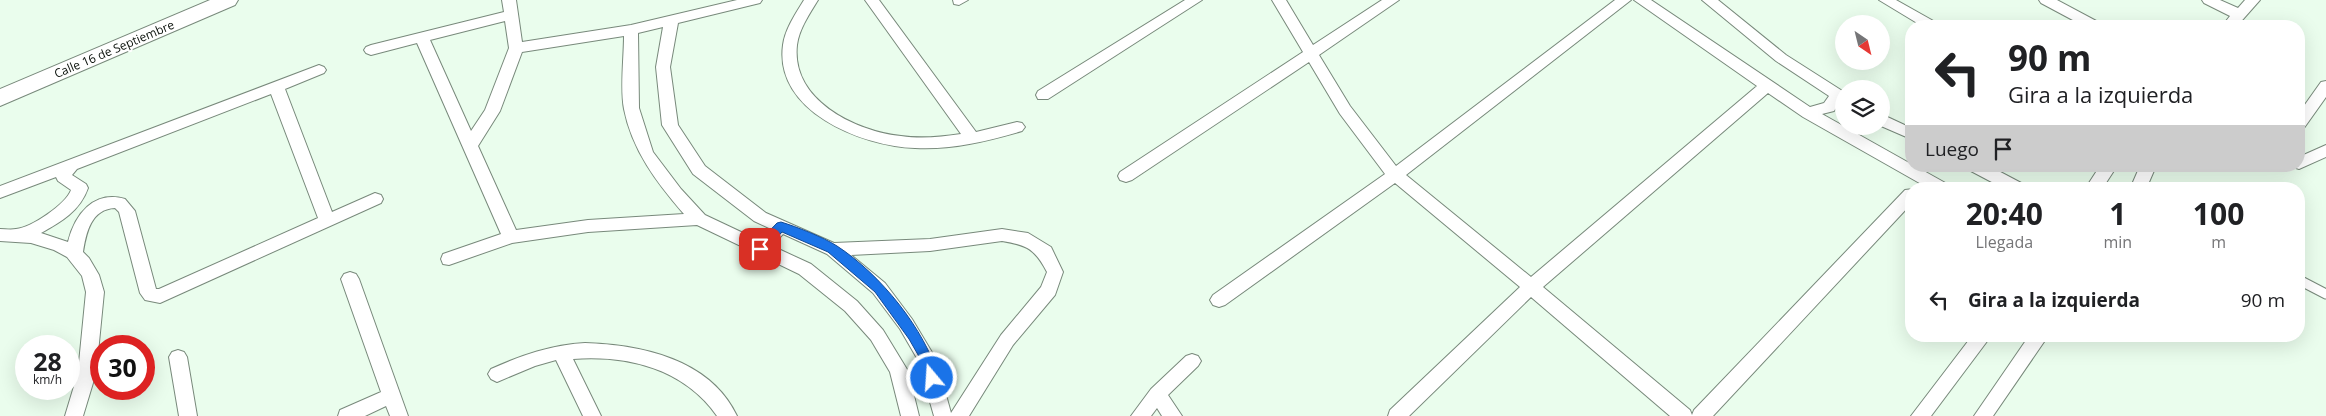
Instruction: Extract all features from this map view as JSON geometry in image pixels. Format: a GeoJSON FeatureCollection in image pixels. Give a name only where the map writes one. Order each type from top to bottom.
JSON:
{"type":"FeatureCollection","features":[{"type":"Feature","properties":{"kind":"street","name":"Calle 16 de Septiembre"},"geometry":{"type":"LineString","coordinates":[[0,98],[228,0]]}},
{"type":"Feature","properties":{"kind":"street"},"geometry":{"type":"LineString","coordinates":[[516,48],[631,30],[755,0]]}},
{"type":"Feature","properties":{"kind":"street"},"geometry":{"type":"LineString","coordinates":[[811,0],[790,44],[792,69],[802,93],[826,115],[855,130],[900,142],[948,142],[973,139],[1017,128]]}},
{"type":"Feature","properties":{"kind":"street"},"geometry":{"type":"LineString","coordinates":[[872,0],[973,139]]}},
{"type":"Feature","properties":{"kind":"street"},"geometry":{"type":"LineString","coordinates":[[1043,95],[1195,0]]}},
{"type":"Feature","properties":{"kind":"street"},"geometry":{"type":"LineString","coordinates":[[1279,0],[1345,110],[1395,175],[1531,286],[1683,416]]}},
{"type":"Feature","properties":{"kind":"street"},"geometry":{"type":"LineString","coordinates":[[1126,176],[1392,0]]}},
{"type":"Feature","properties":{"kind":"street"},"geometry":{"type":"LineString","coordinates":[[1218,300],[1395,175],[1624,0]]}},
{"type":"Feature","properties":{"kind":"street"},"geometry":{"type":"LineString","coordinates":[[1641,0],[1766,86],[1808,113],[1835,126]]}},
{"type":"Feature","properties":{"kind":"street"},"geometry":{"type":"LineString","coordinates":[[1709,0],[1781,58],[1835,94]]}},
{"type":"Feature","properties":{"kind":"street"},"geometry":{"type":"LineString","coordinates":[[1886,0],[1921,20]]}},
{"type":"Feature","properties":{"kind":"street"},"geometry":{"type":"LineString","coordinates":[[2046,0],[2083,20]]}},
{"type":"Feature","properties":{"kind":"street"},"geometry":{"type":"LineString","coordinates":[[2209,0],[2238,14]]}},
{"type":"Feature","properties":{"kind":"street"},"geometry":{"type":"LineString","coordinates":[[2234,20],[2253,0]]}},
{"type":"Feature","properties":{"kind":"street"},"geometry":{"type":"LineString","coordinates":[[371,50],[422,38],[510,8],[516,48],[492,112],[470,146]]}},
{"type":"Feature","properties":{"kind":"street"},"geometry":{"type":"LineString","coordinates":[[671,20],[663,67],[670,126],[699,170],[760,217],[833,249],[879,288],[906,324],[927,359],[943,416]]}},
{"type":"Feature","properties":{"kind":"street"},"geometry":{"type":"LineString","coordinates":[[631,30],[630,108],[646,154],[675,193],[699,219],[805,269],[852,306],[877,335],[899,371],[910,416]]}},
{"type":"Feature","properties":{"kind":"street"},"geometry":{"type":"LineString","coordinates":[[422,38],[511,238]]}},
{"type":"Feature","properties":{"kind":"street"},"geometry":{"type":"LineString","coordinates":[[0,192],[319,70]]}},
{"type":"Feature","properties":{"kind":"street"},"geometry":{"type":"LineString","coordinates":[[276,86],[328,221]]}},
{"type":"Feature","properties":{"kind":"street"},"geometry":{"type":"LineString","coordinates":[[1397,416],[1531,286],[1766,86]]}},
{"type":"Feature","properties":{"kind":"street"},"geometry":{"type":"LineString","coordinates":[[2305,116],[2326,86]]}},
{"type":"Feature","properties":{"kind":"street"},"geometry":{"type":"LineString","coordinates":[[1808,113],[1828,107],[1835,101]]}},
{"type":"Feature","properties":{"kind":"street"},"geometry":{"type":"LineString","coordinates":[[1890,124],[1905,131]]}},
{"type":"Feature","properties":{"kind":"street"},"geometry":{"type":"LineString","coordinates":[[1852,135],[1918,182]]}},
{"type":"Feature","properties":{"kind":"street"},"geometry":{"type":"LineString","coordinates":[[2305,160],[2326,151]]}},
{"type":"Feature","properties":{"kind":"street"},"geometry":{"type":"LineString","coordinates":[[21,235],[60,214],[79,193],[80,188],[64,177],[72,164]]}},
{"type":"Feature","properties":{"kind":"street"},"geometry":{"type":"LineString","coordinates":[[1986,172],[2006,182]]}},
{"type":"Feature","properties":{"kind":"street"},"geometry":{"type":"LineString","coordinates":[[74,253],[84,220],[89,211],[98,205],[114,202],[123,205],[128,211],[149,293],[155,296],[165,294],[375,199]]}},
{"type":"Feature","properties":{"kind":"street"},"geometry":{"type":"LineString","coordinates":[[1700,416],[1905,200]]}},
{"type":"Feature","properties":{"kind":"street"},"geometry":{"type":"LineString","coordinates":[[60,214],[84,220]]}},
{"type":"Feature","properties":{"kind":"street"},"geometry":{"type":"LineString","coordinates":[[449,259],[511,238],[588,226],[699,219]]}},
{"type":"Feature","properties":{"kind":"street"},"geometry":{"type":"LineString","coordinates":[[760,249],[781,226]]}},
{"type":"Feature","properties":{"kind":"street"},"geometry":{"type":"LineString","coordinates":[[0,235],[21,235],[59,245],[74,253],[87,266],[93,280],[95,292],[86,374],[74,416]]}},
{"type":"Feature","properties":{"kind":"street"},"geometry":{"type":"LineString","coordinates":[[833,249],[930,245],[1002,235],[1028,239],[1045,252],[1055,272],[1049,290],[1007,340],[959,416]]}},
{"type":"Feature","properties":{"kind":"street"},"geometry":{"type":"LineString","coordinates":[[350,279],[398,416]]}},
{"type":"Feature","properties":{"kind":"street"},"geometry":{"type":"LineString","coordinates":[[1920,416],[1977,342]]}},
{"type":"Feature","properties":{"kind":"street"},"geometry":{"type":"LineString","coordinates":[[1983,416],[2035,342]]}},
{"type":"Feature","properties":{"kind":"street"},"geometry":{"type":"LineString","coordinates":[[497,374],[535,358],[561,352],[599,350],[629,353],[658,361],[688,375],[706,390],[728,416]]}},
{"type":"Feature","properties":{"kind":"street"},"geometry":{"type":"LineString","coordinates":[[561,352],[592,416]]}},
{"type":"Feature","properties":{"kind":"street"},"geometry":{"type":"LineString","coordinates":[[178,357],[188,416]]}},
{"type":"Feature","properties":{"kind":"street"},"geometry":{"type":"LineString","coordinates":[[1140,416],[1157,394],[1192,361]]}},
{"type":"Feature","properties":{"kind":"street"},"geometry":{"type":"LineString","coordinates":[[1157,394],[1173,416]]}},
{"type":"Feature","properties":{"kind":"street"},"geometry":{"type":"LineString","coordinates":[[347,416],[392,396]]}},
{"type":"Feature","properties":{"kind":"lane"},"geometry":{"type":"LineString","coordinates":[[2305,283],[2326,294]]}},
{"type":"Feature","properties":{"kind":"route"},"geometry":{"type":"LineString","coordinates":[[760,249],[781,226],[833,249],[879,288],[913,335],[927,359],[932,378]]}}]}
